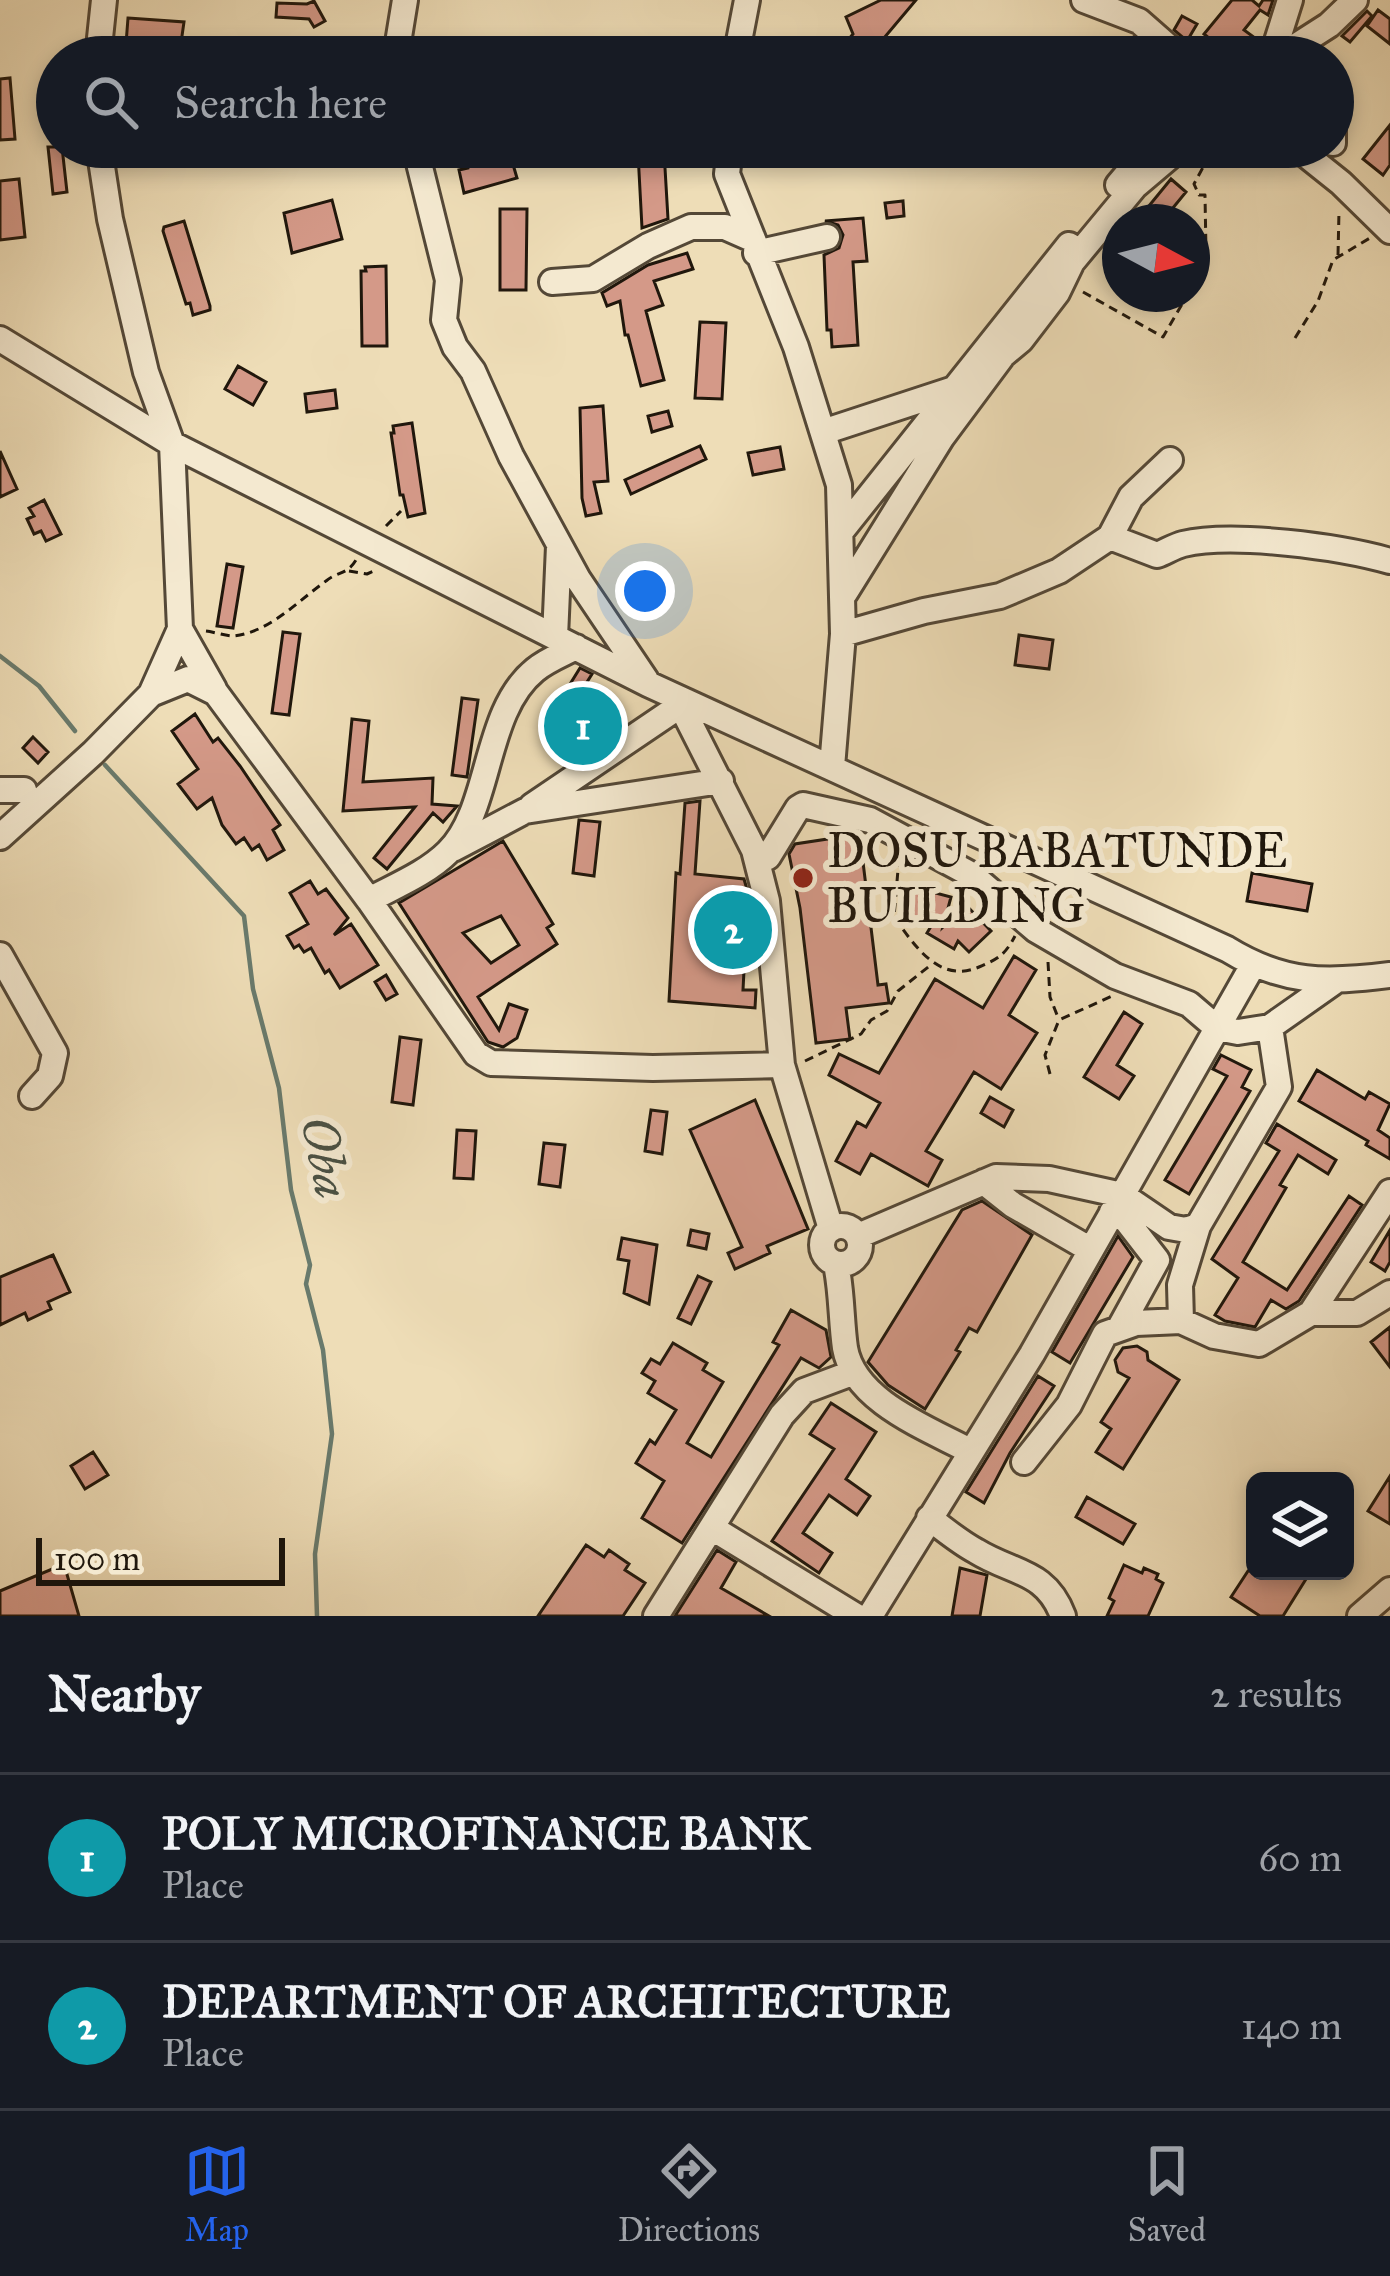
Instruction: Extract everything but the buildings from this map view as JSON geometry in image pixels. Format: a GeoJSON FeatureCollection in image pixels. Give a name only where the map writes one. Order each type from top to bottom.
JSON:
{"type":"FeatureCollection","features":[{"type":"Feature","properties":{"kind":"street"},"geometry":{"type":"LineString","coordinates":[[100,36],[104,0]]}},
{"type":"Feature","properties":{"kind":"street"},"geometry":{"type":"LineString","coordinates":[[399,36],[405,0]]}},
{"type":"Feature","properties":{"kind":"street"},"geometry":{"type":"LineString","coordinates":[[740,36],[747,0]]}},
{"type":"Feature","properties":{"kind":"street"},"geometry":{"type":"LineString","coordinates":[[1084,0],[1139,21],[1156,36]]}},
{"type":"Feature","properties":{"kind":"street"},"geometry":{"type":"LineString","coordinates":[[1324,36],[1355,0]]}},
{"type":"Feature","properties":{"kind":"street"},"geometry":{"type":"LineString","coordinates":[[1289,7],[1316,36]]}},
{"type":"Feature","properties":{"kind":"street"},"geometry":{"type":"LineString","coordinates":[[1281,36],[1289,7]]}},
{"type":"Feature","properties":{"kind":"street"},"geometry":{"type":"LineString","coordinates":[[102,168],[146,372],[172,444],[180,628],[215,693],[476,1054],[491,1064],[782,1065]]}},
{"type":"Feature","properties":{"kind":"street"},"geometry":{"type":"LineString","coordinates":[[420,168],[448,280],[444,320],[454,347],[473,370],[511,456],[559,544],[648,684]]}},
{"type":"Feature","properties":{"kind":"street"},"geometry":{"type":"LineString","coordinates":[[728,168],[753,246],[796,347],[839,485],[844,594],[832,767]]}},
{"type":"Feature","properties":{"kind":"street"},"geometry":{"type":"LineString","coordinates":[[843,529],[1133,168]]}},
{"type":"Feature","properties":{"kind":"street"},"geometry":{"type":"LineString","coordinates":[[844,594],[942,437],[1072,262],[1135,186],[1156,168]]}},
{"type":"Feature","properties":{"kind":"street"},"geometry":{"type":"LineString","coordinates":[[1347,168],[1389,230]]}},
{"type":"Feature","properties":{"kind":"street"},"geometry":{"type":"LineString","coordinates":[[552,282],[593,279],[691,227],[725,227],[753,246],[826,237]]}},
{"type":"Feature","properties":{"kind":"street"},"geometry":{"type":"LineString","coordinates":[[0,339],[172,444],[679,702],[832,767],[1253,965],[1304,981],[1390,975]]}},
{"type":"Feature","properties":{"kind":"street"},"geometry":{"type":"LineString","coordinates":[[823,432],[953,389]]}},
{"type":"Feature","properties":{"kind":"street"},"geometry":{"type":"LineString","coordinates":[[843,634],[1000,596],[1058,571],[1109,537],[1131,496],[1170,460]]}},
{"type":"Feature","properties":{"kind":"street"},"geometry":{"type":"LineString","coordinates":[[1109,537],[1157,555],[1184,544],[1247,541],[1387,558]]}},
{"type":"Feature","properties":{"kind":"street"},"geometry":{"type":"LineString","coordinates":[[559,544],[565,642]]}},
{"type":"Feature","properties":{"kind":"street"},"geometry":{"type":"LineString","coordinates":[[0,837],[151,694],[180,628]]}},
{"type":"Feature","properties":{"kind":"street"},"geometry":{"type":"LineString","coordinates":[[451,850],[473,808],[509,704],[534,670],[565,642]]}},
{"type":"Feature","properties":{"kind":"street"},"geometry":{"type":"LineString","coordinates":[[151,694],[188,679],[215,693]]}},
{"type":"Feature","properties":{"kind":"street"},"geometry":{"type":"LineString","coordinates":[[679,702],[757,862],[767,901],[782,1065],[831,1228]]}},
{"type":"Feature","properties":{"kind":"street"},"geometry":{"type":"LineString","coordinates":[[369,900],[489,826],[525,811],[679,702]]}},
{"type":"Feature","properties":{"kind":"street"},"geometry":{"type":"LineString","coordinates":[[525,811],[721,781]]}},
{"type":"Feature","properties":{"kind":"street"},"geometry":{"type":"LineString","coordinates":[[757,862],[768,857],[803,805],[870,820],[972,875],[1037,929],[1115,976],[1189,1004],[1217,1028],[1238,1032],[1270,1027],[1334,982]]}},
{"type":"Feature","properties":{"kind":"street"},"geometry":{"type":"LineString","coordinates":[[0,955],[55,1053],[50,1076],[32,1096]]}},
{"type":"Feature","properties":{"kind":"street"},"geometry":{"type":"LineString","coordinates":[[870,1616],[1091,1250],[1253,965]]}},
{"type":"Feature","properties":{"kind":"street"},"geometry":{"type":"LineString","coordinates":[[1181,1321],[1180,1285],[1198,1226],[1279,1087],[1270,1027]]}},
{"type":"Feature","properties":{"kind":"street"},"geometry":{"type":"LineString","coordinates":[[858,1236],[996,1178],[1049,1179],[1169,1227],[1198,1226]]}},
{"type":"Feature","properties":{"kind":"street"},"geometry":{"type":"LineString","coordinates":[[984,1182],[1013,1205],[1091,1250]]}},
{"type":"Feature","properties":{"kind":"street"},"geometry":{"type":"LineString","coordinates":[[1024,1462],[1069,1405],[1105,1334],[1136,1323],[1181,1321],[1214,1336],[1258,1344],[1311,1313],[1390,1192]]}},
{"type":"Feature","properties":{"kind":"street"},"geometry":{"type":"LineString","coordinates":[[1117,1204],[1156,1260],[1118,1329]]}},
{"type":"Feature","properties":{"kind":"street"},"geometry":{"type":"LineString","coordinates":[[858,1236],[843,1226],[831,1228],[823,1238],[822,1251],[836,1264],[852,1373],[914,1421],[970,1450]]}},
{"type":"Feature","properties":{"kind":"street"},"geometry":{"type":"LineString","coordinates":[[836,1264],[848,1263],[857,1254],[858,1236]]}},
{"type":"Feature","properties":{"kind":"street"},"geometry":{"type":"LineString","coordinates":[[1311,1313],[1357,1313],[1390,1293]]}},
{"type":"Feature","properties":{"kind":"street"},"geometry":{"type":"LineString","coordinates":[[656,1616],[782,1414],[804,1391],[852,1373]]}},
{"type":"Feature","properties":{"kind":"street"},"geometry":{"type":"LineString","coordinates":[[929,1518],[976,1552],[1037,1579],[1055,1594],[1063,1616]]}},
{"type":"Feature","properties":{"kind":"street"},"geometry":{"type":"LineString","coordinates":[[712,1528],[856,1616]]}},
{"type":"Feature","properties":{"kind":"street"},"geometry":{"type":"LineString","coordinates":[[1360,1616],[1390,1589]]}},
{"type":"Feature","properties":{"kind":"path"},"geometry":{"type":"LineString","coordinates":[[1203,168],[1194,184],[1199,195],[1205,195],[1205,204]]}},
{"type":"Feature","properties":{"kind":"path"},"geometry":{"type":"LineString","coordinates":[[1334,168],[1338,257]]}},
{"type":"Feature","properties":{"kind":"path"},"geometry":{"type":"LineString","coordinates":[[1295,338],[1338,257],[1389,230]]}},
{"type":"Feature","properties":{"kind":"path"},"geometry":{"type":"LineString","coordinates":[[1063,280],[1102,302]]}},
{"type":"Feature","properties":{"kind":"path"},"geometry":{"type":"LineString","coordinates":[[1119,312],[1163,337],[1178,312]]}},
{"type":"Feature","properties":{"kind":"path"},"geometry":{"type":"LineString","coordinates":[[180,628],[233,636],[260,627],[293,608],[322,583],[350,572],[368,542],[401,511]]}},
{"type":"Feature","properties":{"kind":"path"},"geometry":{"type":"LineString","coordinates":[[903,839],[894,917],[917,949],[933,963],[965,973],[1004,956],[1037,929],[1059,1021]]}},
{"type":"Feature","properties":{"kind":"path"},"geometry":{"type":"LineString","coordinates":[[782,1065],[796,1065],[861,1034],[871,1020],[887,1011],[898,991],[933,963]]}},
{"type":"Feature","properties":{"kind":"path"},"geometry":{"type":"LineString","coordinates":[[1050,1074],[1046,1055],[1059,1021],[1092,1003],[1143,986]]}},
{"type":"Feature","properties":{"kind":"waterway","name":"Oba"},"geometry":{"type":"LineString","coordinates":[[0,656],[39,686],[75,731]]}},
{"type":"Feature","properties":{"kind":"waterway","name":"Oba"},"geometry":{"type":"LineString","coordinates":[[105,765],[244,916],[253,989],[279,1088],[291,1190],[310,1265],[306,1284],[323,1350],[332,1434],[315,1554],[317,1616]]}},
{"type":"Feature","properties":{"kind":"place","name":"POLY MICROFINANCE BANK"},"geometry":{"type":"Point","coordinates":[583,726]}},
{"type":"Feature","properties":{"kind":"place","name":"DOSU BABATUNDE BUILDING"},"geometry":{"type":"Point","coordinates":[803,878]}},
{"type":"Feature","properties":{"kind":"place","name":"DEPARTMENT OF ARCHITECTURE"},"geometry":{"type":"Point","coordinates":[733,930]}}]}
